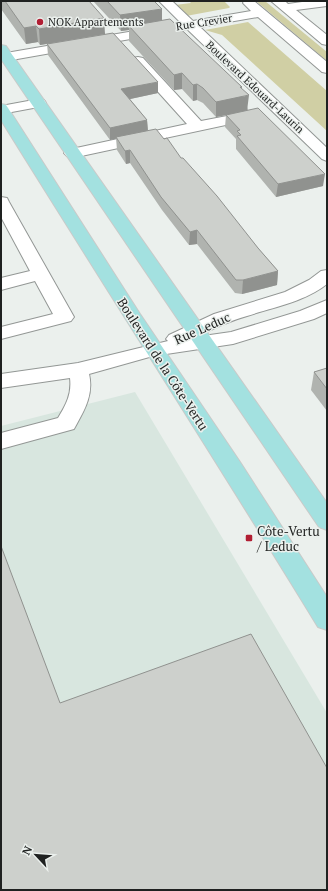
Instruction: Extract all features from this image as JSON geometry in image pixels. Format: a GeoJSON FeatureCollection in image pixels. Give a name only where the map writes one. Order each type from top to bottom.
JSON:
{"type":"FeatureCollection","features":[{"type":"Feature","properties":{"kind":"main road"},"geometry":{"type":"LineString","coordinates":[[4,53],[327,521]]}},
{"type":"Feature","properties":{"kind":"main road","name":"Boulevard de la Côte-Vertu"},"geometry":{"type":"LineString","coordinates":[[1,109],[153,350],[232,468],[327,619]]}},
{"type":"Feature","properties":{"kind":"street","name":"Boulevard Edouard-Laurin"},"geometry":{"type":"LineString","coordinates":[[165,1],[327,156]]}},
{"type":"Feature","properties":{"kind":"street"},"geometry":{"type":"LineString","coordinates":[[247,1],[327,69]]}},
{"type":"Feature","properties":{"kind":"street"},"geometry":{"type":"LineString","coordinates":[[282,5],[327,2]]}},
{"type":"Feature","properties":{"kind":"street"},"geometry":{"type":"LineString","coordinates":[[282,5],[327,41]]}},
{"type":"Feature","properties":{"kind":"street","name":"Rue Crevier"},"geometry":{"type":"LineString","coordinates":[[4,53],[117,37],[261,13]]}},
{"type":"Feature","properties":{"kind":"street"},"geometry":{"type":"LineString","coordinates":[[107,27],[198,127]]}},
{"type":"Feature","properties":{"kind":"street"},"geometry":{"type":"LineString","coordinates":[[1,109],[39,103]]}},
{"type":"Feature","properties":{"kind":"street"},"geometry":{"type":"LineString","coordinates":[[72,153],[280,110]]}},
{"type":"Feature","properties":{"kind":"street"},"geometry":{"type":"LineString","coordinates":[[1,202],[64,317],[1,333]]}},
{"type":"Feature","properties":{"kind":"street"},"geometry":{"type":"LineString","coordinates":[[1,284],[40,274]]}},
{"type":"Feature","properties":{"kind":"street","name":"Rue Leduc"},"geometry":{"type":"LineString","coordinates":[[1,381],[78,370],[153,350],[198,336],[228,315],[274,303],[298,294],[327,275]]}},
{"type":"Feature","properties":{"kind":"street","name":"Rue Leduc"},"geometry":{"type":"LineString","coordinates":[[198,336],[232,338],[307,315],[327,306]]}},
{"type":"Feature","properties":{"kind":"street"},"geometry":{"type":"LineString","coordinates":[[1,441],[66,424],[80,397],[82,385],[78,370]]}},
{"type":"Feature","properties":{"kind":"shaded area"},"geometry":{"type":"Polygon","coordinates":[[[135,392],[327,713],[327,890],[1,890],[1,426],[135,392]]]}},
{"type":"Feature","properties":{"kind":"green space"},"geometry":{"type":"Polygon","coordinates":[[[189,1],[224,1],[230,7],[186,16],[175,5],[191,3],[189,1]]]}},
{"type":"Feature","properties":{"kind":"green space"},"geometry":{"type":"Polygon","coordinates":[[[256,1],[265,1],[327,52],[327,61],[256,1]]]}},
{"type":"Feature","properties":{"kind":"green space"},"geometry":{"type":"Polygon","coordinates":[[[248,22],[327,91],[327,131],[222,35],[205,30],[248,22]]]}},
{"type":"Feature","properties":{"kind":"building"},"geometry":{"type":"Polygon","coordinates":[[[5,1],[89,1],[104,18],[39,29],[36,26],[24,28],[5,1]]]}},
{"type":"Feature","properties":{"kind":"building"},"geometry":{"type":"Polygon","coordinates":[[[107,1],[154,1],[162,9],[120,15],[107,1]]]}},
{"type":"Feature","properties":{"kind":"building"},"geometry":{"type":"Polygon","coordinates":[[[170,19],[249,95],[216,102],[203,88],[197,84],[193,85],[182,73],[174,75],[129,26],[170,19]]]}},
{"type":"Feature","properties":{"kind":"building"},"geometry":{"type":"Polygon","coordinates":[[[113,33],[158,82],[121,89],[147,120],[110,128],[47,44],[113,33]]]}},
{"type":"Feature","properties":{"kind":"building"},"geometry":{"type":"Polygon","coordinates":[[[258,108],[325,174],[278,184],[237,136],[241,135],[237,131],[240,130],[226,115],[258,108]]]}},
{"type":"Feature","properties":{"kind":"building"},"geometry":{"type":"Polygon","coordinates":[[[156,129],[164,139],[167,138],[181,158],[183,158],[217,196],[278,271],[243,280],[236,280],[197,230],[190,232],[161,197],[130,150],[125,151],[116,137],[156,129]]]}},
{"type":"Feature","properties":{"kind":"building"},"geometry":{"type":"Polygon","coordinates":[[[327,368],[327,389],[314,372],[327,368]]]}},
{"type":"Feature","properties":{"kind":"building"},"geometry":{"type":"Polygon","coordinates":[[[1,546],[60,703],[251,634],[327,768],[327,890],[1,890],[1,546]]]}},
{"type":"Feature","properties":{"kind":"place","name":"NOK Appartements"},"geometry":{"type":"Point","coordinates":[40,22]}},
{"type":"Feature","properties":{"kind":"place","name":"Côte-Vertu / Leduc"},"geometry":{"type":"Point","coordinates":[249,538]}}]}
